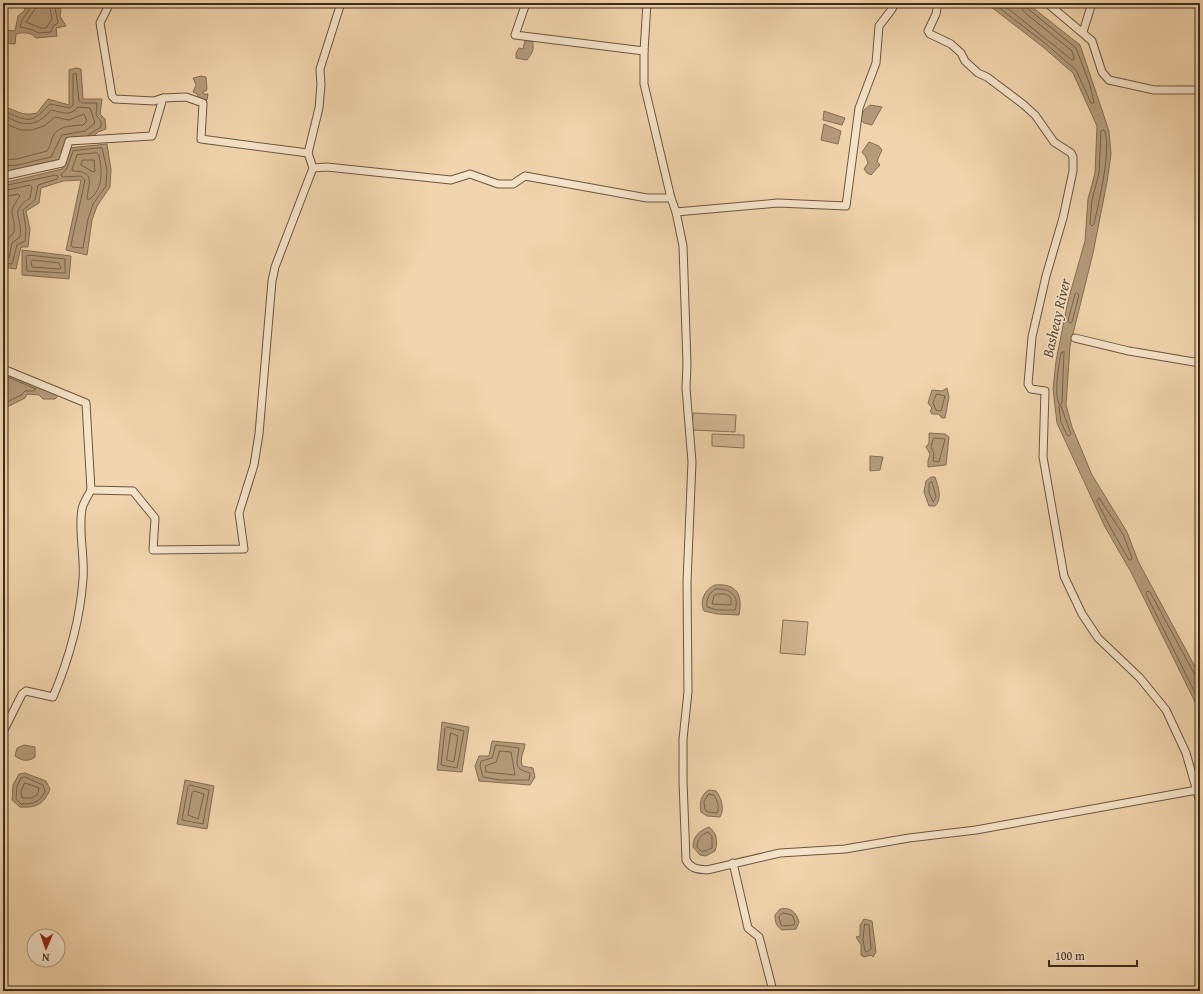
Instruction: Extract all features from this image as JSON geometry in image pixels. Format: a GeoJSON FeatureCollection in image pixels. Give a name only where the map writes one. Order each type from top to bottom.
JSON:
{"type":"FeatureCollection","features":[{"type":"Feature","properties":{"kind":"street"},"geometry":{"type":"LineString","coordinates":[[110,3],[100,23],[112,96],[115,99],[154,101],[163,98],[186,97],[203,103],[201,139],[308,153]]}},
{"type":"Feature","properties":{"kind":"street"},"geometry":{"type":"LineString","coordinates":[[91,490],[133,491],[155,518],[153,550],[244,549],[239,513],[254,465],[259,434],[272,281],[275,267],[313,168],[308,153],[319,108],[321,85],[320,69],[341,3]]}},
{"type":"Feature","properties":{"kind":"street"},"geometry":{"type":"LineString","coordinates":[[526,3],[514,35],[644,51]]}},
{"type":"Feature","properties":{"kind":"street"},"geometry":{"type":"LineString","coordinates":[[647,3],[644,51],[644,84],[683,246],[687,356],[686,388],[692,462],[688,582],[688,692],[683,767],[686,860],[689,866],[707,870],[780,853],[845,849],[909,838],[976,830],[1197,790]]}},
{"type":"Feature","properties":{"kind":"street"},"geometry":{"type":"LineString","coordinates":[[676,212],[778,203],[846,206],[859,108],[876,63],[879,26],[895,3]]}},
{"type":"Feature","properties":{"kind":"street"},"geometry":{"type":"LineString","coordinates":[[938,3],[936,14],[928,31],[930,34],[951,44],[961,53],[965,61],[978,73],[987,77],[1024,105],[1035,115],[1054,142],[1071,153],[1073,157],[1073,171],[1063,218],[1046,276],[1032,337],[1028,384],[1031,389],[1045,392],[1043,457],[1064,576],[1082,614],[1098,638],[1140,678],[1166,710],[1186,753],[1200,802]]}},
{"type":"Feature","properties":{"kind":"street"},"geometry":{"type":"LineString","coordinates":[[1047,3],[1092,41],[1102,72],[1109,80],[1154,90],[1200,90]]}},
{"type":"Feature","properties":{"kind":"street"},"geometry":{"type":"LineString","coordinates":[[1083,32],[1092,3]]}},
{"type":"Feature","properties":{"kind":"street"},"geometry":{"type":"LineString","coordinates":[[3,176],[62,163],[69,141],[152,136],[163,98]]}},
{"type":"Feature","properties":{"kind":"street"},"geometry":{"type":"LineString","coordinates":[[313,168],[327,167],[451,180],[470,174],[498,184],[513,184],[525,176],[641,197],[671,198]]}},
{"type":"Feature","properties":{"kind":"street"},"geometry":{"type":"LineString","coordinates":[[1075,338],[1129,351],[1200,362]]}},
{"type":"Feature","properties":{"kind":"street"},"geometry":{"type":"LineString","coordinates":[[3,369],[86,403],[91,490],[82,508],[84,577],[76,633],[60,680],[53,697],[26,691],[22,694],[3,732]]}},
{"type":"Feature","properties":{"kind":"street"},"geometry":{"type":"LineString","coordinates":[[733,863],[748,928],[759,937],[773,991]]}},
{"type":"Feature","properties":{"kind":"shaded area"},"geometry":{"type":"Polygon","coordinates":[[[693,413],[736,415],[735,432],[692,430],[693,413]]]}},
{"type":"Feature","properties":{"kind":"shaded area"},"geometry":{"type":"Polygon","coordinates":[[[712,434],[744,435],[744,448],[712,446],[712,434]]]}},
{"type":"Feature","properties":{"kind":"shaded area"},"geometry":{"type":"Polygon","coordinates":[[[783,620],[808,622],[805,655],[780,653],[783,620]]]}},
{"type":"Feature","properties":{"kind":"water"},"geometry":{"type":"Polygon","coordinates":[[[27,3],[58,3],[61,10],[60,16],[66,26],[56,28],[57,36],[36,38],[27,33],[21,33],[16,34],[15,44],[3,43],[3,30],[15,31],[18,16],[24,11],[27,3]]]}},
{"type":"Feature","properties":{"kind":"water"},"geometry":{"type":"Polygon","coordinates":[[[986,3],[1027,3],[1080,45],[1109,131],[1111,154],[1107,182],[1093,253],[1070,346],[1066,405],[1072,427],[1092,475],[1127,532],[1138,561],[1200,676],[1200,712],[1131,572],[1105,527],[1057,423],[1053,389],[1056,361],[1068,301],[1085,241],[1088,199],[1095,173],[1097,126],[1073,73],[1043,47],[986,3]]]}},
{"type":"Feature","properties":{"kind":"water"},"geometry":{"type":"Polygon","coordinates":[[[525,40],[530,42],[532,40],[532,53],[527,60],[516,58],[516,53],[519,48],[523,49],[525,40]]]}},
{"type":"Feature","properties":{"kind":"water"},"geometry":{"type":"Polygon","coordinates":[[[76,68],[81,69],[83,99],[102,99],[100,114],[105,119],[106,129],[98,132],[89,140],[67,142],[57,164],[3,176],[3,108],[31,114],[37,113],[48,99],[69,105],[69,70],[76,68]]]}},
{"type":"Feature","properties":{"kind":"water"},"geometry":{"type":"Polygon","coordinates":[[[201,76],[206,77],[207,90],[203,92],[203,94],[208,94],[207,100],[200,99],[197,94],[193,92],[196,85],[193,78],[201,76]]]}},
{"type":"Feature","properties":{"kind":"water"},"geometry":{"type":"Polygon","coordinates":[[[870,105],[882,107],[872,125],[864,123],[860,119],[864,110],[870,105]]]}},
{"type":"Feature","properties":{"kind":"water"},"geometry":{"type":"Polygon","coordinates":[[[824,111],[845,118],[842,125],[823,120],[824,111]]]}},
{"type":"Feature","properties":{"kind":"water"},"geometry":{"type":"Polygon","coordinates":[[[824,124],[841,131],[838,144],[821,140],[824,124]]]}},
{"type":"Feature","properties":{"kind":"water"},"geometry":{"type":"Polygon","coordinates":[[[869,142],[879,146],[882,150],[877,161],[880,165],[871,175],[864,169],[868,163],[862,152],[869,142]]]}},
{"type":"Feature","properties":{"kind":"water"},"geometry":{"type":"Polygon","coordinates":[[[107,144],[111,170],[110,187],[97,206],[92,220],[87,255],[66,250],[81,180],[63,181],[41,188],[39,203],[26,211],[30,229],[28,247],[21,247],[16,269],[3,267],[3,183],[62,169],[69,148],[107,144]]]}},
{"type":"Feature","properties":{"kind":"water"},"geometry":{"type":"Polygon","coordinates":[[[22,250],[71,256],[69,279],[22,275],[22,250]]]}},
{"type":"Feature","properties":{"kind":"water"},"geometry":{"type":"Polygon","coordinates":[[[3,370],[56,392],[58,396],[55,399],[43,399],[39,395],[27,394],[25,398],[3,409],[3,370]]]}},
{"type":"Feature","properties":{"kind":"water"},"geometry":{"type":"Polygon","coordinates":[[[947,388],[949,397],[945,418],[942,418],[938,414],[932,414],[930,411],[932,408],[928,403],[932,390],[942,391],[947,388]]]}},
{"type":"Feature","properties":{"kind":"water"},"geometry":{"type":"Polygon","coordinates":[[[929,433],[945,434],[949,437],[946,465],[928,467],[930,454],[926,447],[929,443],[929,433]]]}},
{"type":"Feature","properties":{"kind":"water"},"geometry":{"type":"Polygon","coordinates":[[[870,456],[883,457],[880,470],[870,471],[870,456]]]}},
{"type":"Feature","properties":{"kind":"water"},"geometry":{"type":"Polygon","coordinates":[[[931,477],[935,477],[939,492],[939,500],[935,506],[929,506],[924,492],[926,481],[931,477]]]}},
{"type":"Feature","properties":{"kind":"water"},"geometry":{"type":"Polygon","coordinates":[[[715,585],[729,586],[737,592],[740,602],[739,615],[717,614],[704,611],[702,603],[704,596],[708,589],[715,585]]]}},
{"type":"Feature","properties":{"kind":"water"},"geometry":{"type":"Polygon","coordinates":[[[442,722],[469,727],[462,772],[437,770],[442,722]]]}},
{"type":"Feature","properties":{"kind":"water"},"geometry":{"type":"Polygon","coordinates":[[[492,741],[525,744],[522,756],[522,766],[533,768],[535,777],[530,785],[479,781],[475,766],[479,756],[489,756],[492,741]]]}},
{"type":"Feature","properties":{"kind":"water"},"geometry":{"type":"Polygon","coordinates":[[[24,745],[35,747],[35,757],[30,760],[25,760],[15,756],[17,748],[24,745]]]}},
{"type":"Feature","properties":{"kind":"water"},"geometry":{"type":"Polygon","coordinates":[[[25,773],[46,781],[50,789],[45,799],[35,806],[20,807],[12,800],[13,785],[19,774],[25,773]]]}},
{"type":"Feature","properties":{"kind":"water"},"geometry":{"type":"Polygon","coordinates":[[[185,780],[214,786],[207,829],[177,824],[185,780]]]}},
{"type":"Feature","properties":{"kind":"water"},"geometry":{"type":"Polygon","coordinates":[[[709,790],[716,791],[721,800],[722,810],[720,817],[707,816],[701,812],[701,800],[704,794],[709,790]]]}},
{"type":"Feature","properties":{"kind":"water"},"geometry":{"type":"Polygon","coordinates":[[[709,827],[714,832],[716,838],[715,851],[706,856],[700,855],[693,847],[693,843],[695,837],[702,830],[709,827]]]}},
{"type":"Feature","properties":{"kind":"water"},"geometry":{"type":"Polygon","coordinates":[[[780,909],[787,909],[795,913],[799,922],[796,929],[782,930],[778,927],[775,915],[780,909]]]}},
{"type":"Feature","properties":{"kind":"water"},"geometry":{"type":"Polygon","coordinates":[[[864,919],[872,921],[876,952],[873,957],[871,955],[864,957],[861,955],[861,945],[856,937],[860,936],[860,925],[864,919]]]}},
{"type":"Feature","properties":{"kind":"water label","name":"Basheay River"},"geometry":{"type":"Point","coordinates":[1056,318]}}]}
